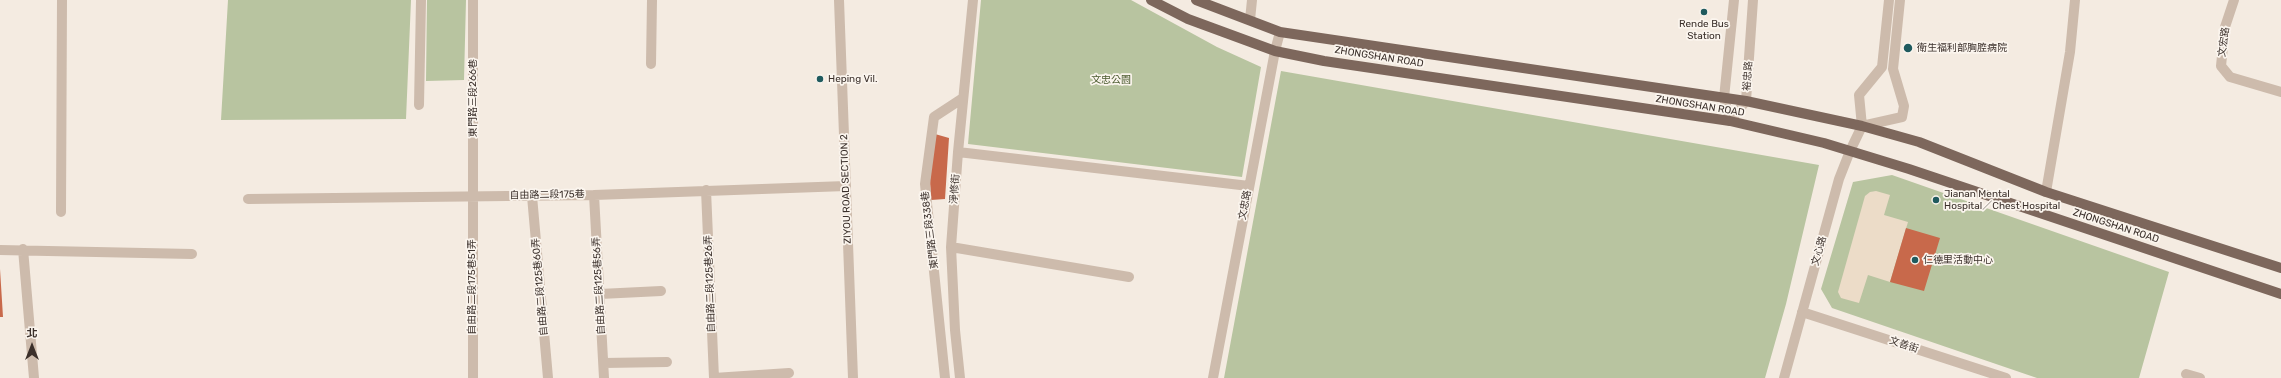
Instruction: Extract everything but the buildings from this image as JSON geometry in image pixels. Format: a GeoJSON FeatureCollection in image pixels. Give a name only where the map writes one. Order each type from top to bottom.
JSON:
{"type":"FeatureCollection","features":[{"type":"Feature","properties":{"kind":"main road","name":"ZHONGSHAN ROAD"},"geometry":{"type":"LineString","coordinates":[[1151,0],[1188,19],[1275,51],[1529,92],[1730,121],[1850,151],[2281,294]]}},
{"type":"Feature","properties":{"kind":"main road","name":"ZHONGSHAN ROAD"},"geometry":{"type":"LineString","coordinates":[[1196,0],[1280,32],[1746,100],[1862,126],[1919,142],[2046,192],[2281,268]]}},
{"type":"Feature","properties":{"kind":"street"},"geometry":{"type":"LineString","coordinates":[[61,212],[62,0]]}},
{"type":"Feature","properties":{"kind":"street"},"geometry":{"type":"LineString","coordinates":[[419,105],[421,0]]}},
{"type":"Feature","properties":{"kind":"street","name":"東門路三段266巷"},"geometry":{"type":"LineString","coordinates":[[472,195],[473,0]]}},
{"type":"Feature","properties":{"kind":"street"},"geometry":{"type":"LineString","coordinates":[[651,64],[652,0]]}},
{"type":"Feature","properties":{"kind":"street","name":"ZIYOU ROAD SECTION 2"},"geometry":{"type":"LineString","coordinates":[[839,0],[853,378]]}},
{"type":"Feature","properties":{"kind":"street","name":"淨修街"},"geometry":{"type":"LineString","coordinates":[[960,378],[951,247],[958,152],[973,0]]}},
{"type":"Feature","properties":{"kind":"street"},"geometry":{"type":"LineString","coordinates":[[1250,20],[1252,0]]}},
{"type":"Feature","properties":{"kind":"street"},"geometry":{"type":"LineString","coordinates":[[1734,1],[1752,0]]}},
{"type":"Feature","properties":{"kind":"street","name":"裕忠路"},"geometry":{"type":"LineString","coordinates":[[1730,121],[1746,100],[1752,0]]}},
{"type":"Feature","properties":{"kind":"street"},"geometry":{"type":"LineString","coordinates":[[1889,0],[1882,67],[1859,95],[1862,126],[1902,117],[1904,106],[1893,69],[1900,0]]}},
{"type":"Feature","properties":{"kind":"street"},"geometry":{"type":"LineString","coordinates":[[2046,192],[2070,52],[2075,0]]}},
{"type":"Feature","properties":{"kind":"street","name":"文宏路"},"geometry":{"type":"LineString","coordinates":[[2234,0],[2225,27],[2221,66],[2230,77],[2281,92]]}},
{"type":"Feature","properties":{"kind":"street","name":"裕忠路"},"geometry":{"type":"LineString","coordinates":[[1730,121],[1724,98],[1734,1]]}},
{"type":"Feature","properties":{"kind":"street","name":"文忠路"},"geometry":{"type":"LineString","coordinates":[[1213,378],[1275,51],[1280,32]]}},
{"type":"Feature","properties":{"kind":"street","name":"東門路三段338巷"},"geometry":{"type":"LineString","coordinates":[[945,378],[925,184],[934,117],[963,98]]}},
{"type":"Feature","properties":{"kind":"street","name":"文心路"},"geometry":{"type":"LineString","coordinates":[[1784,378],[1839,179],[1862,126]]}},
{"type":"Feature","properties":{"kind":"street"},"geometry":{"type":"LineString","coordinates":[[958,152],[1249,186]]}},
{"type":"Feature","properties":{"kind":"street","name":"自由路二段175巷"},"geometry":{"type":"LineString","coordinates":[[248,199],[472,195],[594,195],[846,186]]}},
{"type":"Feature","properties":{"kind":"street","name":"自由路二段125巷26弄"},"geometry":{"type":"LineString","coordinates":[[706,190],[714,378]]}},
{"type":"Feature","properties":{"kind":"street","name":"自由路二段175巷51弄"},"geometry":{"type":"LineString","coordinates":[[472,195],[473,378]]}},
{"type":"Feature","properties":{"kind":"street","name":"自由路二段125巷56弄"},"geometry":{"type":"LineString","coordinates":[[594,195],[604,378]]}},
{"type":"Feature","properties":{"kind":"street","name":"自由路二段125巷60弄"},"geometry":{"type":"LineString","coordinates":[[532,196],[548,378]]}},
{"type":"Feature","properties":{"kind":"street"},"geometry":{"type":"LineString","coordinates":[[951,247],[1129,277]]}},
{"type":"Feature","properties":{"kind":"street"},"geometry":{"type":"LineString","coordinates":[[23,249],[34,378]]}},
{"type":"Feature","properties":{"kind":"street"},"geometry":{"type":"LineString","coordinates":[[0,250],[23,249],[192,254]]}},
{"type":"Feature","properties":{"kind":"street"},"geometry":{"type":"LineString","coordinates":[[600,294],[661,292]]}},
{"type":"Feature","properties":{"kind":"street","name":"文善街"},"geometry":{"type":"LineString","coordinates":[[1802,312],[2006,378]]}},
{"type":"Feature","properties":{"kind":"street"},"geometry":{"type":"LineString","coordinates":[[604,363],[667,362]]}},
{"type":"Feature","properties":{"kind":"street"},"geometry":{"type":"LineString","coordinates":[[714,378],[789,373]]}},
{"type":"Feature","properties":{"kind":"street"},"geometry":{"type":"LineString","coordinates":[[2186,374],[2200,378]]}},
{"type":"Feature","properties":{"kind":"green space"},"geometry":{"type":"Polygon","coordinates":[[[228,0],[411,0],[406,119],[221,120],[228,0]]]}},
{"type":"Feature","properties":{"kind":"green space"},"geometry":{"type":"Polygon","coordinates":[[[427,0],[466,0],[464,80],[426,81],[427,0]]]}},
{"type":"Feature","properties":{"kind":"green space","name":"文忠公園"},"geometry":{"type":"Polygon","coordinates":[[[981,0],[1131,0],[1217,47],[1261,67],[1242,177],[968,144],[981,0]]]}},
{"type":"Feature","properties":{"kind":"green space"},"geometry":{"type":"Polygon","coordinates":[[[1281,71],[1819,165],[1786,304],[1765,378],[1224,378],[1281,71]]]}},
{"type":"Feature","properties":{"kind":"green space"},"geometry":{"type":"Polygon","coordinates":[[[1892,175],[2169,272],[2139,378],[2037,378],[1832,308],[1821,289],[1853,182],[1892,175]]]}},
{"type":"Feature","properties":{"kind":"shaded area"},"geometry":{"type":"Polygon","coordinates":[[[1876,191],[1890,195],[1884,215],[1908,222],[1890,282],[1868,275],[1859,303],[1841,298],[1838,292],[1865,196],[1870,192],[1876,191]]]}},
{"type":"Feature","properties":{"kind":"place","name":"Rende Bus Station"},"geometry":{"type":"Point","coordinates":[1704,12]}},
{"type":"Feature","properties":{"kind":"place","name":"衛生福利部胸腔病院"},"geometry":{"type":"Point","coordinates":[1908,48]}},
{"type":"Feature","properties":{"kind":"place","name":"Heping Vil."},"geometry":{"type":"Point","coordinates":[820,79]}},
{"type":"Feature","properties":{"kind":"place","name":"Jianan Mental Hospital／Chest Hospital"},"geometry":{"type":"Point","coordinates":[1936,200]}},
{"type":"Feature","properties":{"kind":"place","name":"仁德里活動中心"},"geometry":{"type":"Point","coordinates":[1915,260]}}]}
